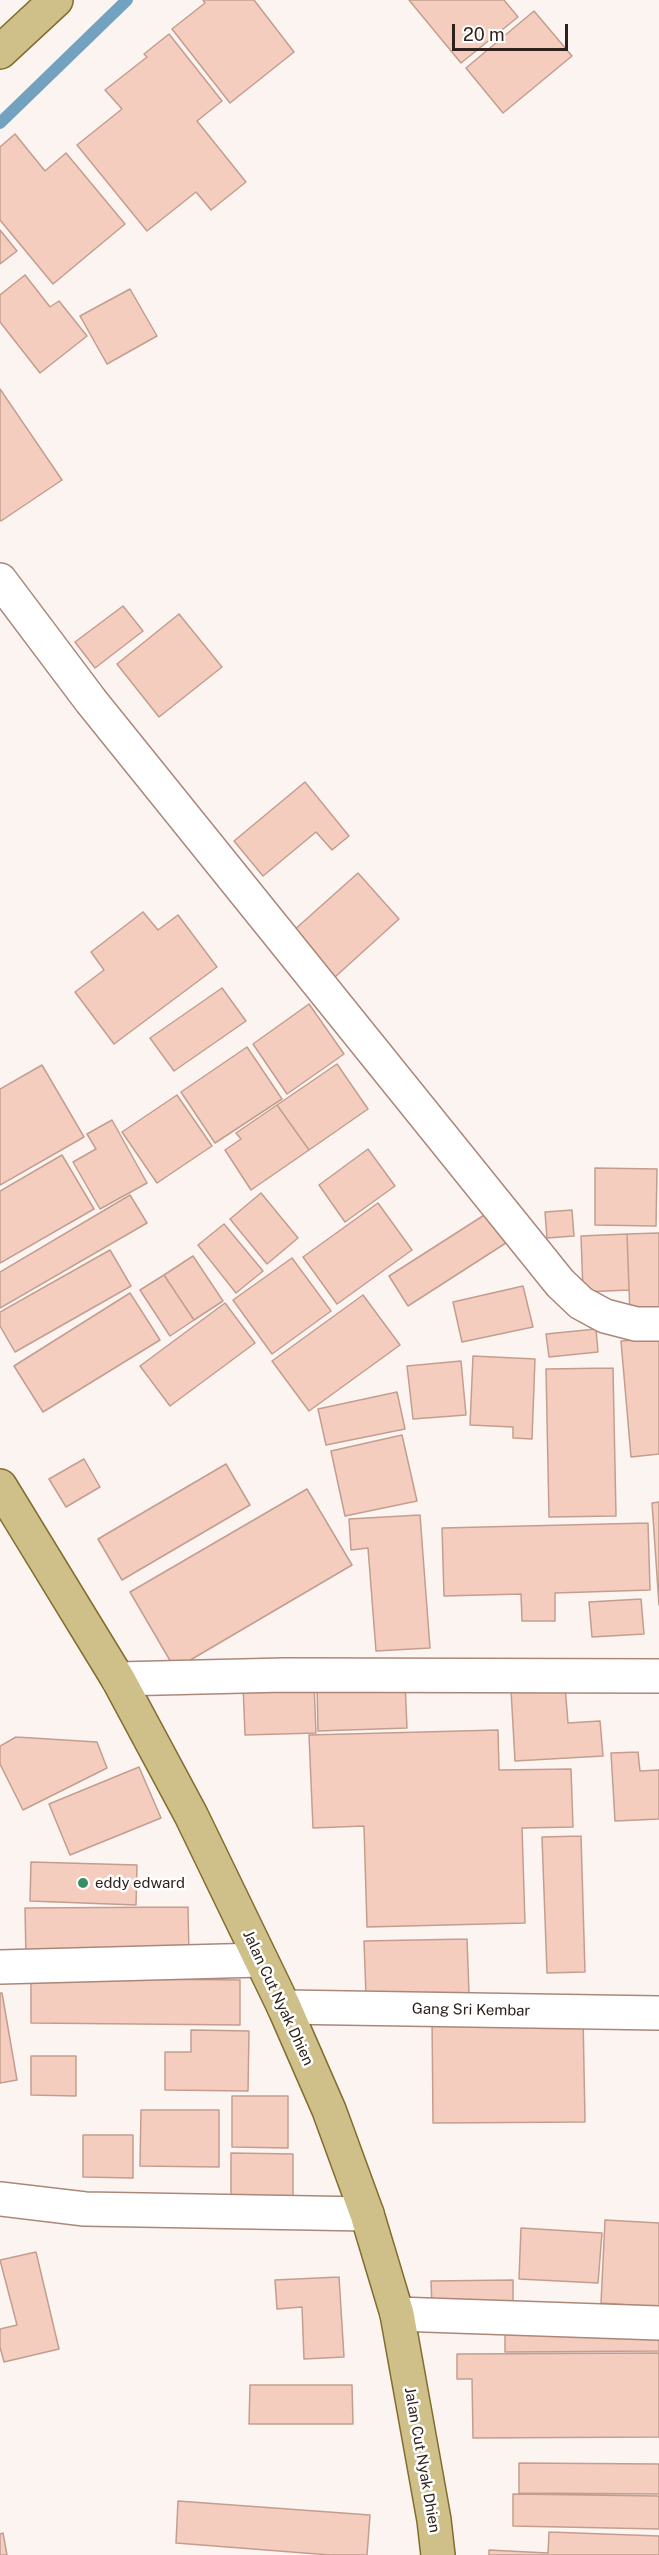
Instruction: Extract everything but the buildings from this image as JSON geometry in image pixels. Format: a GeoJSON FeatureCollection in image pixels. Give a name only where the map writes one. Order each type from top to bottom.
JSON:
{"type":"FeatureCollection","features":[{"type":"Feature","properties":{"kind":"main road"},"geometry":{"type":"LineString","coordinates":[[0,52],[56,0]]}},
{"type":"Feature","properties":{"kind":"main road","name":"Jalan Cut Nyak Dhien"},"geometry":{"type":"LineString","coordinates":[[0,1486],[118,1679],[191,1815],[284,2007],[324,2100],[367,2214],[397,2314],[434,2520],[438,2555]]}},
{"type":"Feature","properties":{"kind":"street"},"geometry":{"type":"LineString","coordinates":[[0,580],[99,710],[560,1283],[581,1303],[605,1316],[636,1324],[659,1324]]}},
{"type":"Feature","properties":{"kind":"street"},"geometry":{"type":"LineString","coordinates":[[118,1679],[284,1675],[659,1676]]}},
{"type":"Feature","properties":{"kind":"street"},"geometry":{"type":"LineString","coordinates":[[0,1967],[261,1960]]}},
{"type":"Feature","properties":{"kind":"street","name":"Gang Sri Kembar"},"geometry":{"type":"LineString","coordinates":[[284,2007],[659,2013]]}},
{"type":"Feature","properties":{"kind":"street"},"geometry":{"type":"LineString","coordinates":[[0,2199],[86,2209],[367,2214]]}},
{"type":"Feature","properties":{"kind":"street"},"geometry":{"type":"LineString","coordinates":[[397,2314],[659,2322]]}},
{"type":"Feature","properties":{"kind":"waterway"},"geometry":{"type":"LineString","coordinates":[[0,123],[127,0]]}},
{"type":"Feature","properties":{"kind":"place","name":"eddy edward"},"geometry":{"type":"Point","coordinates":[83,1883]}}]}
